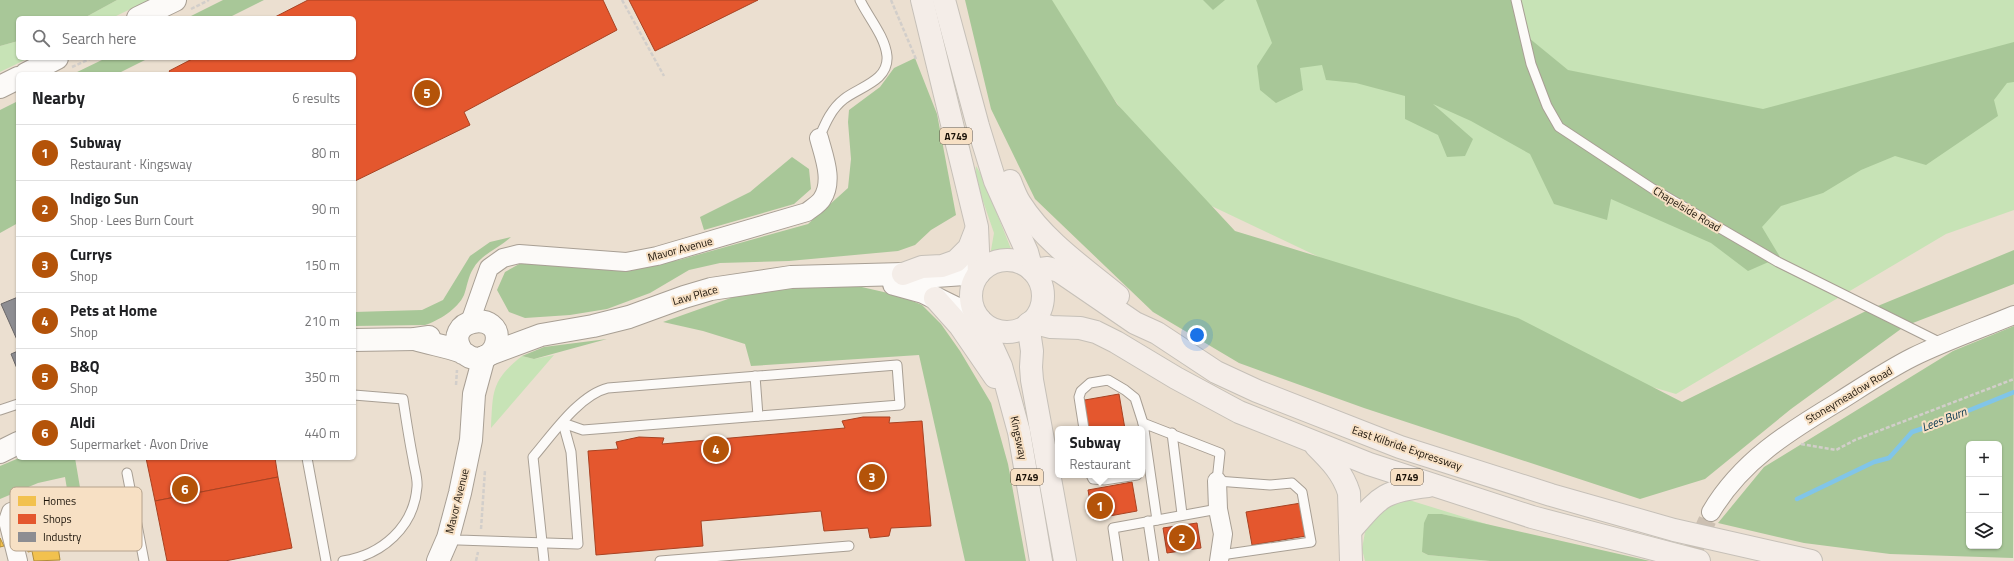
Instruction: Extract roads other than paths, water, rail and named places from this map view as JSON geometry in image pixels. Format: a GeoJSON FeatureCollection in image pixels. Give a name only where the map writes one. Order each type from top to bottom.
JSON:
{"type":"FeatureCollection","features":[{"type":"Feature","properties":{"kind":"main road"},"geometry":{"type":"LineString","coordinates":[[908,0],[917,20],[932,39]]}},
{"type":"Feature","properties":{"kind":"main road","name":"A749"},"geometry":{"type":"LineString","coordinates":[[922,0],[932,39],[965,129],[988,153],[996,181],[1027,252],[1032,270],[1041,284],[1042,298],[1040,309],[1029,323],[1032,351],[1030,367],[1065,561]]}},
{"type":"Feature","properties":{"kind":"main road","name":"A749"},"geometry":{"type":"LineString","coordinates":[[944,0],[965,129],[978,227],[979,273],[972,286],[971,300],[980,320]]}},
{"type":"Feature","properties":{"kind":"main road"},"geometry":{"type":"LineString","coordinates":[[988,153],[1005,172],[1020,203],[1036,224],[1069,256],[1131,307],[1157,332]]}},
{"type":"Feature","properties":{"kind":"main road"},"geometry":{"type":"LineString","coordinates":[[903,274],[922,267],[942,266],[956,261],[969,248],[978,227]]}},
{"type":"Feature","properties":{"kind":"main road"},"geometry":{"type":"LineString","coordinates":[[979,273],[992,263],[1005,260],[1017,261],[1032,270]]}},
{"type":"Feature","properties":{"kind":"main road","name":"East Kilbride Expressway"},"geometry":{"type":"LineString","coordinates":[[1032,270],[1048,268],[1059,271],[1135,323],[1157,332],[1223,376],[1264,394],[1400,447],[1551,495],[1667,528],[1811,561]]}},
{"type":"Feature","properties":{"kind":"main road"},"geometry":{"type":"LineString","coordinates":[[935,298],[960,326],[983,362],[1008,393]]}},
{"type":"Feature","properties":{"kind":"main road"},"geometry":{"type":"LineString","coordinates":[[980,320],[992,328],[1007,332],[1016,331],[1029,323]]}},
{"type":"Feature","properties":{"kind":"main road","name":"Kingsway"},"geometry":{"type":"LineString","coordinates":[[980,320],[1001,366],[1019,432],[1041,561]]}},
{"type":"Feature","properties":{"kind":"main road","name":"A749"},"geometry":{"type":"LineString","coordinates":[[1029,323],[1051,327],[1080,328],[1096,332],[1239,412],[1312,442],[1433,486],[1532,517],[1699,561]]}},
{"type":"Feature","properties":{"kind":"main road"},"geometry":{"type":"LineString","coordinates":[[1312,442],[1332,462],[1347,484],[1349,493],[1350,561]]}},
{"type":"Feature","properties":{"kind":"main road"},"geometry":{"type":"LineString","coordinates":[[1045,444],[1079,561]]}},
{"type":"Feature","properties":{"kind":"main road"},"geometry":{"type":"LineString","coordinates":[[1350,530],[1379,499],[1390,493],[1401,489],[1433,486]]}},
{"type":"Feature","properties":{"kind":"street"},"geometry":{"type":"LineString","coordinates":[[142,16],[175,0]]}},
{"type":"Feature","properties":{"kind":"street"},"geometry":{"type":"LineString","coordinates":[[30,72],[53,60]]}},
{"type":"Feature","properties":{"kind":"street"},"geometry":{"type":"LineString","coordinates":[[0,87],[16,79]]}},
{"type":"Feature","properties":{"kind":"street","name":"Mavor Avenue"},"geometry":{"type":"LineString","coordinates":[[438,561],[454,539],[469,511],[472,489],[471,440],[476,355],[496,345],[497,340],[478,326],[482,286],[490,268],[503,258],[519,254],[626,262],[657,256],[808,212],[822,200],[827,185],[828,171],[819,138]]}},
{"type":"Feature","properties":{"kind":"street","name":"Law Place"},"geometry":{"type":"LineString","coordinates":[[415,339],[476,355],[541,335],[629,318],[684,297],[711,289],[791,277],[903,274],[921,277],[979,273]]}},
{"type":"Feature","properties":{"kind":"street","name":"Law Place"},"geometry":{"type":"LineString","coordinates":[[854,276],[906,287],[935,298],[980,320]]}},
{"type":"Feature","properties":{"kind":"street","name":"Stoneymeadow Road"},"geometry":{"type":"LineString","coordinates":[[1711,512],[1748,464],[1779,438],[1911,358],[1941,343],[2014,315]]}},
{"type":"Feature","properties":{"kind":"street"},"geometry":{"type":"LineString","coordinates":[[476,355],[458,343],[478,326]]}},
{"type":"Feature","properties":{"kind":"street","name":"Law Place"},"geometry":{"type":"LineString","coordinates":[[356,340],[415,339],[478,326],[541,335]]}},
{"type":"Feature","properties":{"kind":"street"},"geometry":{"type":"LineString","coordinates":[[0,452],[16,444]]}},
{"type":"Feature","properties":{"kind":"street"},"geometry":{"type":"LineString","coordinates":[[1217,481],[1218,509],[1223,534],[1220,558]]}},
{"type":"Feature","properties":{"kind":"street"},"geometry":{"type":"LineString","coordinates":[[10,515],[8,521],[10,529]]}},
{"type":"Feature","properties":{"kind":"street","name":"Mavor Avenue"},"geometry":{"type":"LineString","coordinates":[[449,561],[454,539]]}},
{"type":"Feature","properties":{"kind":"street"},"geometry":{"type":"LineString","coordinates":[[16,551],[18,561]]}},
{"type":"Feature","properties":{"kind":"lane"},"geometry":{"type":"LineString","coordinates":[[819,138],[827,119],[843,100],[873,82],[885,70],[887,56],[881,38],[860,0]]}},
{"type":"Feature","properties":{"kind":"lane","name":"Chapelside Road"},"geometry":{"type":"LineString","coordinates":[[1516,0],[1531,64],[1547,106],[1559,128],[1654,189],[1778,262],[1941,343]]}},
{"type":"Feature","properties":{"kind":"lane"},"geometry":{"type":"LineString","coordinates":[[544,561],[533,457],[563,423],[597,391],[608,388],[897,365],[900,405],[583,430],[563,423]]}},
{"type":"Feature","properties":{"kind":"lane"},"geometry":{"type":"LineString","coordinates":[[756,376],[758,416]]}},
{"type":"Feature","properties":{"kind":"lane"},"geometry":{"type":"LineString","coordinates":[[1084,426],[1079,397],[1081,391],[1090,383],[1108,380],[1135,398],[1143,426]]}},
{"type":"Feature","properties":{"kind":"lane"},"geometry":{"type":"LineString","coordinates":[[343,561],[366,556],[388,543],[407,522],[414,504],[417,485],[403,399],[356,396]]}},
{"type":"Feature","properties":{"kind":"lane"},"geometry":{"type":"LineString","coordinates":[[0,410],[16,405]]}},
{"type":"Feature","properties":{"kind":"lane"},"geometry":{"type":"LineString","coordinates":[[454,539],[542,544],[578,544],[571,452],[563,423]]}},
{"type":"Feature","properties":{"kind":"lane"},"geometry":{"type":"LineString","coordinates":[[1143,423],[1172,433],[1220,453],[1217,481],[1270,485],[1292,483],[1302,492],[1310,542],[1220,558]]}},
{"type":"Feature","properties":{"kind":"lane"},"geometry":{"type":"LineString","coordinates":[[1172,433],[1182,514]]}},
{"type":"Feature","properties":{"kind":"lane"},"geometry":{"type":"LineString","coordinates":[[1145,457],[1153,521],[1154,561]]}},
{"type":"Feature","properties":{"kind":"lane"},"geometry":{"type":"LineString","coordinates":[[308,460],[326,561]]}},
{"type":"Feature","properties":{"kind":"lane"},"geometry":{"type":"LineString","coordinates":[[127,473],[130,487]]}},
{"type":"Feature","properties":{"kind":"lane"},"geometry":{"type":"LineString","coordinates":[[1093,478],[1094,480],[1104,480],[1117,478]]}},
{"type":"Feature","properties":{"kind":"lane"},"geometry":{"type":"LineString","coordinates":[[1118,561],[1113,528],[1182,514],[1218,509]]}},
{"type":"Feature","properties":{"kind":"lane"},"geometry":{"type":"LineString","coordinates":[[660,561],[849,546]]}},
{"type":"Feature","properties":{"kind":"lane"},"geometry":{"type":"LineString","coordinates":[[142,551],[144,561]]}},
{"type":"Feature","properties":{"kind":"waterway","name":"Lees Burn"},"geometry":{"type":"LineString","coordinates":[[1797,499],[1874,462],[1889,458],[1912,432],[2014,392]]}},
{"type":"Feature","properties":{"kind":"tunnel"},"geometry":{"type":"LineString","coordinates":[[1689,561],[1711,512]]}},
{"type":"Feature","properties":{"kind":"place","name":"B&Q"},"geometry":{"type":"Point","coordinates":[427,93]}},
{"type":"Feature","properties":{"kind":"place","name":"Pets at Home"},"geometry":{"type":"Point","coordinates":[716,449]}},
{"type":"Feature","properties":{"kind":"place","name":"Currys"},"geometry":{"type":"Point","coordinates":[872,477]}},
{"type":"Feature","properties":{"kind":"place","name":"Aldi"},"geometry":{"type":"Point","coordinates":[185,489]}},
{"type":"Feature","properties":{"kind":"place","name":"Subway"},"geometry":{"type":"Point","coordinates":[1100,506]}},
{"type":"Feature","properties":{"kind":"place","name":"Indigo Sun"},"geometry":{"type":"Point","coordinates":[1182,538]}}]}
